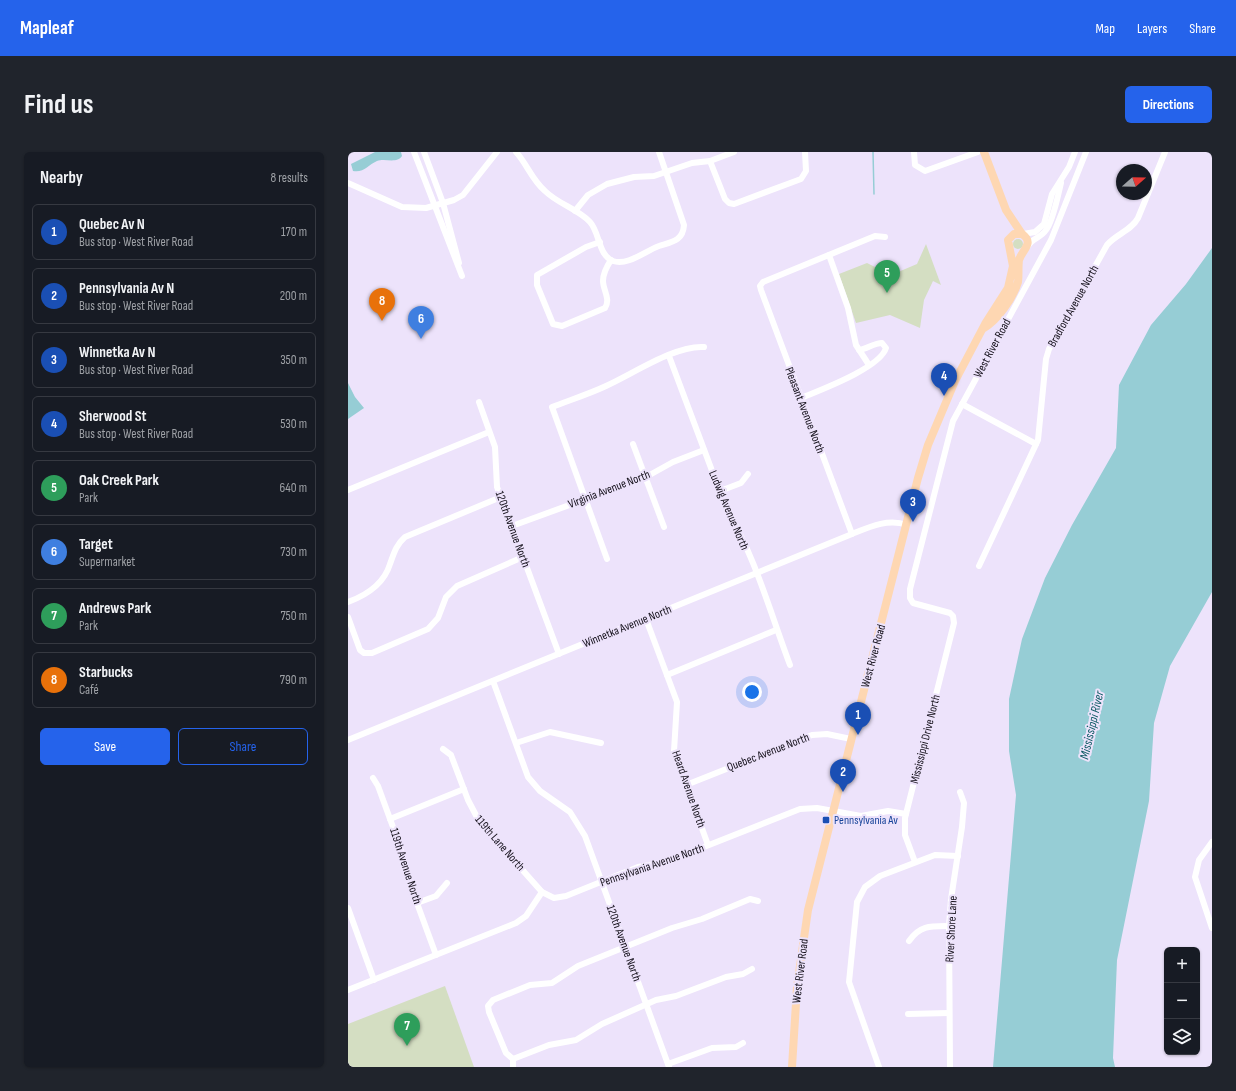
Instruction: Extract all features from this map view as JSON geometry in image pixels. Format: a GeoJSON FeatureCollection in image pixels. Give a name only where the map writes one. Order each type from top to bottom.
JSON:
{"type":"FeatureCollection","features":[{"type":"Feature","properties":{"kind":"main road"},"geometry":{"type":"LineString","coordinates":[[984,152],[1006,210],[1011,231],[1008,243],[1010,248],[1016,253],[1026,249],[1027,239],[1006,210]]}},
{"type":"Feature","properties":{"kind":"main road"},"geometry":{"type":"LineString","coordinates":[[1009,238],[1014,234],[1023,234]]}},
{"type":"Feature","properties":{"kind":"main road","name":"West River Road"},"geometry":{"type":"LineString","coordinates":[[792,1067],[797,987],[805,927],[814,884],[920,471],[936,426],[964,362],[1005,294],[1011,281],[1012,266],[1010,248]]}},
{"type":"Feature","properties":{"kind":"main road","name":"West River Road"},"geometry":{"type":"LineString","coordinates":[[984,328],[1001,312],[1012,296],[1018,281],[1019,261],[1026,249]]}},
{"type":"Feature","properties":{"kind":"street"},"geometry":{"type":"LineString","coordinates":[[414,152],[462,276],[454,240],[443,203],[424,152]]}},
{"type":"Feature","properties":{"kind":"street"},"geometry":{"type":"LineString","coordinates":[[348,183],[402,207],[419,209],[435,206],[459,198],[497,152]]}},
{"type":"Feature","properties":{"kind":"street"},"geometry":{"type":"LineString","coordinates":[[516,152],[535,181],[560,203],[575,211],[590,222],[597,231],[603,252],[611,260],[624,261],[660,246],[674,242],[682,235],[684,225],[659,152]]}},
{"type":"Feature","properties":{"kind":"street"},"geometry":{"type":"LineString","coordinates":[[575,211],[588,196],[607,184],[634,177],[654,176],[692,163],[710,161],[734,152]]}},
{"type":"Feature","properties":{"kind":"street"},"geometry":{"type":"LineString","coordinates":[[710,161],[725,199],[728,203],[734,204],[801,179],[806,171],[805,152]]}},
{"type":"Feature","properties":{"kind":"street"},"geometry":{"type":"LineString","coordinates":[[914,152],[914,165],[922,171],[978,152]]}},
{"type":"Feature","properties":{"kind":"street"},"geometry":{"type":"LineString","coordinates":[[1023,234],[1036,232],[1042,227],[1052,194],[1063,177],[1075,152]]}},
{"type":"Feature","properties":{"kind":"street","name":"West River Road"},"geometry":{"type":"LineString","coordinates":[[953,616],[945,612],[916,604],[910,598],[948,437],[956,414],[1051,240],[1086,152]]}},
{"type":"Feature","properties":{"kind":"street","name":"Bradford Avenue North"},"geometry":{"type":"LineString","coordinates":[[979,566],[1036,444],[1046,359],[1049,350],[1106,245],[1116,236],[1131,227],[1138,218],[1165,152]]}},
{"type":"Feature","properties":{"kind":"street"},"geometry":{"type":"LineString","coordinates":[[1026,249],[1032,240],[1044,233],[1050,224],[1063,177]]}},
{"type":"Feature","properties":{"kind":"street"},"geometry":{"type":"LineString","coordinates":[[869,365],[854,339],[848,308],[829,255],[875,236],[885,237]]}},
{"type":"Feature","properties":{"kind":"street"},"geometry":{"type":"LineString","coordinates":[[600,242],[586,247],[537,275],[537,285],[553,324],[562,326],[605,308],[608,301],[603,280],[606,268],[611,260]]}},
{"type":"Feature","properties":{"kind":"street","name":"Pleasant Avenue North"},"geometry":{"type":"LineString","coordinates":[[829,255],[764,282],[760,286],[852,534]]}},
{"type":"Feature","properties":{"kind":"street"},"geometry":{"type":"LineString","coordinates":[[801,398],[856,374],[886,351],[885,346],[879,343],[866,349],[859,350]]}},
{"type":"Feature","properties":{"kind":"street"},"geometry":{"type":"LineString","coordinates":[[607,559],[552,406],[606,386],[631,372],[693,346],[704,347]]}},
{"type":"Feature","properties":{"kind":"street","name":"Ludwig Avenue North"},"geometry":{"type":"LineString","coordinates":[[669,356],[720,491],[756,572],[790,665]]}},
{"type":"Feature","properties":{"kind":"street","name":"120th Avenue North"},"geometry":{"type":"LineString","coordinates":[[478,402],[496,455],[496,482],[559,654]]}},
{"type":"Feature","properties":{"kind":"street"},"geometry":{"type":"LineString","coordinates":[[962,404],[1036,444]]}},
{"type":"Feature","properties":{"kind":"street"},"geometry":{"type":"LineString","coordinates":[[348,490],[489,432]]}},
{"type":"Feature","properties":{"kind":"street"},"geometry":{"type":"LineString","coordinates":[[633,444],[664,527]]}},
{"type":"Feature","properties":{"kind":"street","name":"Virginia Avenue North"},"geometry":{"type":"LineString","coordinates":[[512,526],[646,477],[672,462],[704,450]]}},
{"type":"Feature","properties":{"kind":"street"},"geometry":{"type":"LineString","coordinates":[[720,491],[741,483],[748,474]]}},
{"type":"Feature","properties":{"kind":"street"},"geometry":{"type":"LineString","coordinates":[[348,602],[366,595],[381,581],[390,564],[395,549],[405,537],[501,497]]}},
{"type":"Feature","properties":{"kind":"street","name":"Winnetka Avenue North"},"geometry":{"type":"LineString","coordinates":[[348,740],[852,534],[886,523],[898,522],[907,525]]}},
{"type":"Feature","properties":{"kind":"street"},"geometry":{"type":"LineString","coordinates":[[348,617],[360,650],[368,653],[428,629],[434,624],[442,610],[446,597],[457,586],[523,557]]}},
{"type":"Feature","properties":{"kind":"street"},"geometry":{"type":"LineString","coordinates":[[442,610],[448,612]]}},
{"type":"Feature","properties":{"kind":"street","name":"Mississippi Drive North"},"geometry":{"type":"LineString","coordinates":[[915,862],[905,835],[906,814],[953,627],[953,616]]}},
{"type":"Feature","properties":{"kind":"street","name":"Heard Avenue North"},"geometry":{"type":"LineString","coordinates":[[646,619],[678,707],[674,751],[708,845]]}},
{"type":"Feature","properties":{"kind":"street"},"geometry":{"type":"LineString","coordinates":[[667,675],[776,630]]}},
{"type":"Feature","properties":{"kind":"street","name":"120th Avenue North"},"geometry":{"type":"LineString","coordinates":[[493,681],[525,768],[534,784],[547,797],[570,812],[581,827],[668,1066]]}},
{"type":"Feature","properties":{"kind":"street"},"geometry":{"type":"LineString","coordinates":[[516,743],[550,732],[601,742]]}},
{"type":"Feature","properties":{"kind":"street","name":"Quebec Avenue North"},"geometry":{"type":"LineString","coordinates":[[686,785],[812,735],[827,734],[851,739]]}},
{"type":"Feature","properties":{"kind":"street","name":"119th Lane North"},"geometry":{"type":"LineString","coordinates":[[443,749],[451,755],[472,811],[479,821],[542,892]]}},
{"type":"Feature","properties":{"kind":"street","name":"119th Avenue North"},"geometry":{"type":"LineString","coordinates":[[373,778],[390,819],[417,903],[436,955]]}},
{"type":"Feature","properties":{"kind":"street"},"geometry":{"type":"LineString","coordinates":[[390,819],[464,789]]}},
{"type":"Feature","properties":{"kind":"street","name":"River Shore Lane"},"geometry":{"type":"LineString","coordinates":[[950,1067],[949,926],[964,803],[960,792]]}},
{"type":"Feature","properties":{"kind":"street","name":"Pennsylvania Avenue North"},"geometry":{"type":"LineString","coordinates":[[542,892],[554,898],[561,897],[638,867],[666,862],[800,809],[817,808],[861,816],[888,811],[906,814]]}},
{"type":"Feature","properties":{"kind":"street"},"geometry":{"type":"LineString","coordinates":[[1212,842],[1197,864],[1195,881],[1209,911],[1212,928]]}},
{"type":"Feature","properties":{"kind":"street"},"geometry":{"type":"LineString","coordinates":[[879,1067],[849,982],[855,910],[860,894],[871,882],[915,862],[935,855],[958,856]]}},
{"type":"Feature","properties":{"kind":"street"},"geometry":{"type":"LineString","coordinates":[[417,903],[436,896],[447,883]]}},
{"type":"Feature","properties":{"kind":"street"},"geometry":{"type":"LineString","coordinates":[[348,990],[520,921],[542,892]]}},
{"type":"Feature","properties":{"kind":"street"},"geometry":{"type":"LineString","coordinates":[[513,1059],[506,1054],[489,1012],[489,1003],[530,986],[552,982],[578,966],[750,899],[758,901]]}},
{"type":"Feature","properties":{"kind":"street"},"geometry":{"type":"LineString","coordinates":[[348,908],[374,980]]}},
{"type":"Feature","properties":{"kind":"street"},"geometry":{"type":"LineString","coordinates":[[909,941],[915,931],[927,927],[949,926]]}},
{"type":"Feature","properties":{"kind":"street"},"geometry":{"type":"LineString","coordinates":[[513,1059],[549,1045],[576,1040],[602,1024],[661,998],[676,996],[726,976],[743,974],[752,969]]}},
{"type":"Feature","properties":{"kind":"street"},"geometry":{"type":"LineString","coordinates":[[908,1014],[949,1013]]}},
{"type":"Feature","properties":{"kind":"street"},"geometry":{"type":"LineString","coordinates":[[668,1066],[712,1048],[736,1047],[743,1043]]}},
{"type":"Feature","properties":{"kind":"street"},"geometry":{"type":"LineString","coordinates":[[513,1059],[513,1067]]}},
{"type":"Feature","properties":{"kind":"shaded area"},"geometry":{"type":"Polygon","coordinates":[[[1016,239],[1020,239],[1022,240],[1022,248],[1016,249],[1013,246],[1013,242],[1016,239]]]}},
{"type":"Feature","properties":{"kind":"shaded area"},"geometry":{"type":"Polygon","coordinates":[[[926,244],[941,285],[933,281],[924,300],[920,328],[890,315],[856,323],[839,274],[867,263],[891,275],[917,264],[926,244]]]}},
{"type":"Feature","properties":{"kind":"shaded area"},"geometry":{"type":"Polygon","coordinates":[[[445,986],[474,1067],[348,1067],[348,1024],[445,986]]]}},
{"type":"Feature","properties":{"kind":"water"},"geometry":{"type":"Polygon","coordinates":[[[375,152],[401,152],[402,156],[397,160],[380,160],[363,170],[353,171],[351,164],[375,152]]]}},
{"type":"Feature","properties":{"kind":"water","name":"Mississippi River"},"geometry":{"type":"Polygon","coordinates":[[[1212,248],[1212,592],[1170,666],[1154,723],[1149,801],[1117,960],[1113,1058],[1115,1067],[993,1067],[1016,795],[1009,751],[1009,699],[1022,639],[1045,578],[1072,525],[1116,448],[1119,385],[1151,325],[1186,284],[1212,248]]]}},
{"type":"Feature","properties":{"kind":"water"},"geometry":{"type":"Polygon","coordinates":[[[348,383],[355,397],[364,408],[348,419],[348,383]]]}},
{"type":"Feature","properties":{"kind":"waterway"},"geometry":{"type":"LineString","coordinates":[[873,152],[874,194]]}},
{"type":"Feature","properties":{"kind":"place","name":"Oak Creek Park"},"geometry":{"type":"Point","coordinates":[887,293]}},
{"type":"Feature","properties":{"kind":"place","name":"Starbucks"},"geometry":{"type":"Point","coordinates":[382,321]}},
{"type":"Feature","properties":{"kind":"place","name":"Target"},"geometry":{"type":"Point","coordinates":[421,339]}},
{"type":"Feature","properties":{"kind":"place","name":"Sherwood St"},"geometry":{"type":"Point","coordinates":[944,396]}},
{"type":"Feature","properties":{"kind":"place","name":"Winnetka Av N"},"geometry":{"type":"Point","coordinates":[913,522]}},
{"type":"Feature","properties":{"kind":"place","name":"Quebec Av N"},"geometry":{"type":"Point","coordinates":[858,735]}},
{"type":"Feature","properties":{"kind":"place","name":"Pennsylvania Av N"},"geometry":{"type":"Point","coordinates":[843,792]}},
{"type":"Feature","properties":{"kind":"place","name":"Pennsylvania Av"},"geometry":{"type":"Point","coordinates":[826,820]}},
{"type":"Feature","properties":{"kind":"place","name":"Andrews Park"},"geometry":{"type":"Point","coordinates":[407,1046]}}]}
